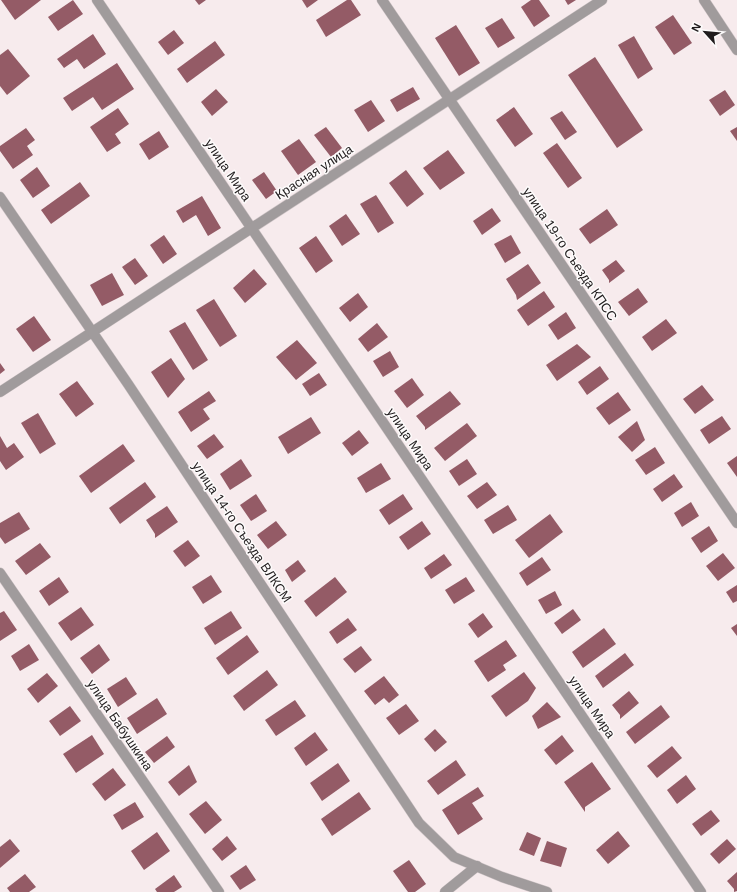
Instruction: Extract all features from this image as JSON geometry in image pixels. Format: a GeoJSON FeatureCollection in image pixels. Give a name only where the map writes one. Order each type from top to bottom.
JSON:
{"type":"FeatureCollection","features":[{"type":"Feature","properties":{"kind":"street","name":"улица Мира"},"geometry":{"type":"LineString","coordinates":[[97,0],[702,892]]}},
{"type":"Feature","properties":{"kind":"street","name":"улица 19-го Съезда КПСС"},"geometry":{"type":"LineString","coordinates":[[382,0],[737,523]]}},
{"type":"Feature","properties":{"kind":"street","name":"Красная улица"},"geometry":{"type":"LineString","coordinates":[[0,392],[602,0]]}},
{"type":"Feature","properties":{"kind":"street"},"geometry":{"type":"LineString","coordinates":[[704,0],[737,50]]}},
{"type":"Feature","properties":{"kind":"street","name":"улица 14-го Съезда ВЛКСМ"},"geometry":{"type":"LineString","coordinates":[[0,197],[93,332],[419,824],[454,857],[547,892]]}},
{"type":"Feature","properties":{"kind":"street","name":"улица Бабушкина"},"geometry":{"type":"LineString","coordinates":[[0,573],[219,892]]}},
{"type":"Feature","properties":{"kind":"street"},"geometry":{"type":"LineString","coordinates":[[445,892],[477,866]]}},
{"type":"Feature","properties":{"kind":"building"},"geometry":{"type":"Polygon","coordinates":[[[1,0],[41,0],[15,20],[1,0]]]}},
{"type":"Feature","properties":{"kind":"building"},"geometry":{"type":"Polygon","coordinates":[[[73,0],[83,14],[58,31],[48,17],[73,0]]]}},
{"type":"Feature","properties":{"kind":"building"},"geometry":{"type":"Polygon","coordinates":[[[195,0],[206,0],[199,5],[195,0]]]}},
{"type":"Feature","properties":{"kind":"building"},"geometry":{"type":"Polygon","coordinates":[[[302,0],[318,0],[307,8],[302,0]]]}},
{"type":"Feature","properties":{"kind":"building"},"geometry":{"type":"Polygon","coordinates":[[[347,0],[351,0],[361,15],[326,37],[316,20],[347,0]]]}},
{"type":"Feature","properties":{"kind":"building"},"geometry":{"type":"Polygon","coordinates":[[[531,0],[539,0],[550,16],[534,27],[521,7],[531,0]]]}},
{"type":"Feature","properties":{"kind":"building"},"geometry":{"type":"Polygon","coordinates":[[[565,0],[576,0],[568,5],[565,0]]]}},
{"type":"Feature","properties":{"kind":"building"},"geometry":{"type":"Polygon","coordinates":[[[673,15],[692,43],[674,55],[655,27],[673,15]]]}},
{"type":"Feature","properties":{"kind":"building"},"geometry":{"type":"Polygon","coordinates":[[[502,18],[515,38],[498,48],[485,28],[502,18]]]}},
{"type":"Feature","properties":{"kind":"building"},"geometry":{"type":"Polygon","coordinates":[[[456,25],[480,63],[459,76],[435,38],[456,25]]]}},
{"type":"Feature","properties":{"kind":"building"},"geometry":{"type":"Polygon","coordinates":[[[174,30],[184,43],[168,55],[158,42],[174,30]]]}},
{"type":"Feature","properties":{"kind":"building"},"geometry":{"type":"Polygon","coordinates":[[[93,34],[106,54],[84,69],[77,59],[64,68],[57,59],[93,34]]]}},
{"type":"Feature","properties":{"kind":"building"},"geometry":{"type":"Polygon","coordinates":[[[634,36],[653,69],[638,79],[618,45],[634,36]]]}},
{"type":"Feature","properties":{"kind":"building"},"geometry":{"type":"Polygon","coordinates":[[[215,41],[225,55],[187,83],[177,69],[215,41]]]}},
{"type":"Feature","properties":{"kind":"building"},"geometry":{"type":"Polygon","coordinates":[[[8,49],[30,76],[7,95],[0,86],[0,55],[8,49]]]}},
{"type":"Feature","properties":{"kind":"building"},"geometry":{"type":"Polygon","coordinates":[[[595,57],[643,130],[617,148],[568,75],[595,57]]]}},
{"type":"Feature","properties":{"kind":"building"},"geometry":{"type":"Polygon","coordinates":[[[117,63],[134,89],[102,110],[93,97],[72,111],[63,98],[117,63]]]}},
{"type":"Feature","properties":{"kind":"building"},"geometry":{"type":"Polygon","coordinates":[[[413,87],[420,99],[397,112],[390,100],[413,87]]]}},
{"type":"Feature","properties":{"kind":"building"},"geometry":{"type":"Polygon","coordinates":[[[216,89],[228,102],[212,116],[201,102],[216,89]]]}},
{"type":"Feature","properties":{"kind":"building"},"geometry":{"type":"Polygon","coordinates":[[[725,90],[735,105],[720,116],[709,100],[725,90]]]}},
{"type":"Feature","properties":{"kind":"building"},"geometry":{"type":"Polygon","coordinates":[[[371,100],[385,121],[368,132],[354,110],[371,100]]]}},
{"type":"Feature","properties":{"kind":"building"},"geometry":{"type":"Polygon","coordinates":[[[514,107],[533,134],[515,147],[496,120],[514,107]]]}},
{"type":"Feature","properties":{"kind":"building"},"geometry":{"type":"Polygon","coordinates":[[[118,108],[129,124],[115,134],[121,143],[107,152],[90,127],[118,108]]]}},
{"type":"Feature","properties":{"kind":"building"},"geometry":{"type":"Polygon","coordinates":[[[562,111],[577,132],[565,140],[550,118],[562,111]]]}},
{"type":"Feature","properties":{"kind":"building"},"geometry":{"type":"Polygon","coordinates":[[[326,127],[342,148],[331,157],[314,135],[326,127]]]}},
{"type":"Feature","properties":{"kind":"building"},"geometry":{"type":"Polygon","coordinates":[[[737,127],[737,141],[730,131],[737,127]]]}},
{"type":"Feature","properties":{"kind":"building"},"geometry":{"type":"Polygon","coordinates":[[[26,128],[35,140],[27,146],[33,155],[13,169],[0,151],[0,146],[26,128]]]}},
{"type":"Feature","properties":{"kind":"building"},"geometry":{"type":"Polygon","coordinates":[[[159,131],[169,147],[149,160],[139,144],[159,131]]]}},
{"type":"Feature","properties":{"kind":"building"},"geometry":{"type":"Polygon","coordinates":[[[299,139],[316,162],[298,175],[281,151],[299,139]]]}},
{"type":"Feature","properties":{"kind":"building"},"geometry":{"type":"Polygon","coordinates":[[[557,143],[582,178],[568,188],[543,153],[557,143]]]}},
{"type":"Feature","properties":{"kind":"building"},"geometry":{"type":"Polygon","coordinates":[[[448,150],[465,173],[440,190],[423,168],[448,150]]]}},
{"type":"Feature","properties":{"kind":"building"},"geometry":{"type":"Polygon","coordinates":[[[37,167],[50,186],[33,198],[20,180],[37,167]]]}},
{"type":"Feature","properties":{"kind":"building"},"geometry":{"type":"Polygon","coordinates":[[[406,170],[424,194],[407,207],[389,183],[406,170]]]}},
{"type":"Feature","properties":{"kind":"building"},"geometry":{"type":"Polygon","coordinates":[[[264,172],[277,191],[266,199],[252,180],[264,172]]]}},
{"type":"Feature","properties":{"kind":"building"},"geometry":{"type":"Polygon","coordinates":[[[80,182],[90,196],[51,224],[41,210],[80,182]]]}},
{"type":"Feature","properties":{"kind":"building"},"geometry":{"type":"Polygon","coordinates":[[[376,195],[394,223],[378,233],[360,204],[376,195]]]}},
{"type":"Feature","properties":{"kind":"building"},"geometry":{"type":"Polygon","coordinates":[[[202,196],[221,228],[208,236],[196,215],[183,223],[176,211],[202,196]]]}},
{"type":"Feature","properties":{"kind":"building"},"geometry":{"type":"Polygon","coordinates":[[[492,208],[501,221],[482,235],[473,221],[492,208]]]}},
{"type":"Feature","properties":{"kind":"building"},"geometry":{"type":"Polygon","coordinates":[[[607,209],[618,225],[590,244],[579,229],[607,209]]]}},
{"type":"Feature","properties":{"kind":"building"},"geometry":{"type":"Polygon","coordinates":[[[346,214],[360,234],[342,246],[329,226],[346,214]]]}},
{"type":"Feature","properties":{"kind":"building"},"geometry":{"type":"Polygon","coordinates":[[[164,235],[177,254],[163,264],[150,245],[164,235]]]}},
{"type":"Feature","properties":{"kind":"building"},"geometry":{"type":"Polygon","coordinates":[[[511,235],[521,253],[505,263],[494,244],[511,235]]]}},
{"type":"Feature","properties":{"kind":"building"},"geometry":{"type":"Polygon","coordinates":[[[316,236],[333,261],[316,273],[299,248],[316,236]]]}},
{"type":"Feature","properties":{"kind":"building"},"geometry":{"type":"Polygon","coordinates":[[[135,258],[148,276],[135,285],[122,267],[135,258]]]}},
{"type":"Feature","properties":{"kind":"building"},"geometry":{"type":"Polygon","coordinates":[[[616,260],[625,271],[609,283],[609,280],[602,270],[616,260]]]}},
{"type":"Feature","properties":{"kind":"building"},"geometry":{"type":"Polygon","coordinates":[[[528,264],[541,283],[517,300],[516,295],[506,279],[528,264]]]}},
{"type":"Feature","properties":{"kind":"building"},"geometry":{"type":"Polygon","coordinates":[[[254,269],[267,284],[245,303],[233,288],[254,269]]]}},
{"type":"Feature","properties":{"kind":"building"},"geometry":{"type":"Polygon","coordinates":[[[112,273],[124,295],[102,306],[90,285],[112,273]]]}},
{"type":"Feature","properties":{"kind":"building"},"geometry":{"type":"Polygon","coordinates":[[[638,288],[648,302],[629,316],[618,302],[638,288]]]}},
{"type":"Feature","properties":{"kind":"building"},"geometry":{"type":"Polygon","coordinates":[[[544,291],[555,307],[528,326],[517,310],[544,291]]]}},
{"type":"Feature","properties":{"kind":"building"},"geometry":{"type":"Polygon","coordinates":[[[358,293],[368,307],[350,322],[339,308],[358,293]]]}},
{"type":"Feature","properties":{"kind":"building"},"geometry":{"type":"Polygon","coordinates":[[[214,299],[237,336],[220,347],[196,310],[214,299]]]}},
{"type":"Feature","properties":{"kind":"building"},"geometry":{"type":"Polygon","coordinates":[[[566,312],[576,328],[558,340],[548,325],[566,312]]]}},
{"type":"Feature","properties":{"kind":"building"},"geometry":{"type":"Polygon","coordinates":[[[34,316],[51,340],[33,352],[16,329],[34,316]]]}},
{"type":"Feature","properties":{"kind":"building"},"geometry":{"type":"Polygon","coordinates":[[[666,319],[677,333],[652,351],[642,337],[666,319]]]}},
{"type":"Feature","properties":{"kind":"building"},"geometry":{"type":"Polygon","coordinates":[[[185,322],[208,360],[193,370],[169,331],[185,322]]]}},
{"type":"Feature","properties":{"kind":"building"},"geometry":{"type":"Polygon","coordinates":[[[377,323],[388,337],[368,352],[358,339],[377,323]]]}},
{"type":"Feature","properties":{"kind":"building"},"geometry":{"type":"Polygon","coordinates":[[[297,340],[317,363],[296,380],[276,357],[297,340]]]}},
{"type":"Feature","properties":{"kind":"building"},"geometry":{"type":"Polygon","coordinates":[[[577,344],[591,357],[557,381],[546,365],[577,344]]]}},
{"type":"Feature","properties":{"kind":"building"},"geometry":{"type":"Polygon","coordinates":[[[390,351],[399,367],[383,377],[373,361],[390,351]]]}},
{"type":"Feature","properties":{"kind":"building"},"geometry":{"type":"Polygon","coordinates":[[[171,358],[185,379],[168,398],[151,372],[171,358]]]}},
{"type":"Feature","properties":{"kind":"building"},"geometry":{"type":"Polygon","coordinates":[[[0,363],[5,370],[0,374],[0,363]]]}},
{"type":"Feature","properties":{"kind":"building"},"geometry":{"type":"Polygon","coordinates":[[[600,366],[609,379],[587,395],[578,382],[600,366]]]}},
{"type":"Feature","properties":{"kind":"building"},"geometry":{"type":"Polygon","coordinates":[[[319,373],[327,385],[310,396],[302,384],[319,373]]]}},
{"type":"Feature","properties":{"kind":"building"},"geometry":{"type":"Polygon","coordinates":[[[412,378],[424,395],[407,408],[394,391],[412,378]]]}},
{"type":"Feature","properties":{"kind":"building"},"geometry":{"type":"Polygon","coordinates":[[[77,381],[94,404],[76,417],[59,394],[77,381]]]}},
{"type":"Feature","properties":{"kind":"building"},"geometry":{"type":"Polygon","coordinates":[[[702,385],[714,400],[695,414],[683,399],[702,385]]]}},
{"type":"Feature","properties":{"kind":"building"},"geometry":{"type":"Polygon","coordinates":[[[209,391],[216,401],[203,409],[210,419],[191,432],[178,412],[209,391]]]}},
{"type":"Feature","properties":{"kind":"building"},"geometry":{"type":"Polygon","coordinates":[[[450,391],[461,404],[425,430],[425,427],[416,416],[450,391]]]}},
{"type":"Feature","properties":{"kind":"building"},"geometry":{"type":"Polygon","coordinates":[[[618,392],[631,410],[609,425],[596,408],[618,392]]]}},
{"type":"Feature","properties":{"kind":"building"},"geometry":{"type":"Polygon","coordinates":[[[38,413],[56,444],[40,454],[21,423],[38,413]]]}},
{"type":"Feature","properties":{"kind":"building"},"geometry":{"type":"Polygon","coordinates":[[[722,416],[731,429],[709,444],[700,430],[722,416]]]}},
{"type":"Feature","properties":{"kind":"building"},"geometry":{"type":"Polygon","coordinates":[[[311,417],[321,433],[288,454],[278,437],[311,417]]]}},
{"type":"Feature","properties":{"kind":"building"},"geometry":{"type":"Polygon","coordinates":[[[637,421],[645,440],[632,452],[618,437],[637,421]]]}},
{"type":"Feature","properties":{"kind":"building"},"geometry":{"type":"Polygon","coordinates":[[[467,423],[477,436],[445,461],[434,448],[467,423]]]}},
{"type":"Feature","properties":{"kind":"building"},"geometry":{"type":"Polygon","coordinates":[[[359,430],[369,443],[352,456],[342,443],[359,430]]]}},
{"type":"Feature","properties":{"kind":"building"},"geometry":{"type":"Polygon","coordinates":[[[214,434],[224,447],[207,459],[197,446],[214,434]]]}},
{"type":"Feature","properties":{"kind":"building"},"geometry":{"type":"Polygon","coordinates":[[[0,436],[7,448],[14,443],[24,457],[6,470],[0,461],[0,436]]]}},
{"type":"Feature","properties":{"kind":"building"},"geometry":{"type":"Polygon","coordinates":[[[123,444],[135,461],[91,493],[79,476],[123,444]]]}},
{"type":"Feature","properties":{"kind":"building"},"geometry":{"type":"Polygon","coordinates":[[[655,447],[665,463],[646,475],[635,460],[655,447]]]}},
{"type":"Feature","properties":{"kind":"building"},"geometry":{"type":"Polygon","coordinates":[[[737,456],[737,477],[727,463],[737,456]]]}},
{"type":"Feature","properties":{"kind":"building"},"geometry":{"type":"Polygon","coordinates":[[[241,459],[252,476],[230,490],[220,474],[241,459]]]}},
{"type":"Feature","properties":{"kind":"building"},"geometry":{"type":"Polygon","coordinates":[[[467,459],[477,474],[459,486],[449,471],[467,459]]]}},
{"type":"Feature","properties":{"kind":"building"},"geometry":{"type":"Polygon","coordinates":[[[381,463],[391,479],[366,493],[357,478],[381,463]]]}},
{"type":"Feature","properties":{"kind":"building"},"geometry":{"type":"Polygon","coordinates":[[[674,474],[683,487],[662,502],[653,489],[674,474]]]}},
{"type":"Feature","properties":{"kind":"building"},"geometry":{"type":"Polygon","coordinates":[[[145,482],[156,497],[120,524],[109,508],[145,482]]]}},
{"type":"Feature","properties":{"kind":"building"},"geometry":{"type":"Polygon","coordinates":[[[487,482],[497,495],[477,509],[467,496],[487,482]]]}},
{"type":"Feature","properties":{"kind":"building"},"geometry":{"type":"Polygon","coordinates":[[[256,494],[267,511],[251,521],[240,505],[256,494]]]}},
{"type":"Feature","properties":{"kind":"building"},"geometry":{"type":"Polygon","coordinates":[[[403,494],[413,509],[389,525],[379,510],[403,494]]]}},
{"type":"Feature","properties":{"kind":"building"},"geometry":{"type":"Polygon","coordinates":[[[691,502],[699,516],[682,527],[674,513],[691,502]]]}},
{"type":"Feature","properties":{"kind":"building"},"geometry":{"type":"Polygon","coordinates":[[[508,505],[517,520],[493,534],[484,520],[508,505]]]}},
{"type":"Feature","properties":{"kind":"building"},"geometry":{"type":"Polygon","coordinates":[[[167,506],[178,522],[155,538],[155,534],[146,520],[167,506]]]}},
{"type":"Feature","properties":{"kind":"building"},"geometry":{"type":"Polygon","coordinates":[[[19,512],[30,529],[5,544],[0,537],[0,523],[19,512]]]}},
{"type":"Feature","properties":{"kind":"building"},"geometry":{"type":"Polygon","coordinates":[[[550,514],[563,532],[529,558],[515,540],[550,514]]]}},
{"type":"Feature","properties":{"kind":"building"},"geometry":{"type":"Polygon","coordinates":[[[276,521],[287,535],[268,549],[257,535],[276,521]]]}},
{"type":"Feature","properties":{"kind":"building"},"geometry":{"type":"Polygon","coordinates":[[[422,521],[431,534],[408,550],[399,537],[422,521]]]}},
{"type":"Feature","properties":{"kind":"building"},"geometry":{"type":"Polygon","coordinates":[[[709,526],[718,541],[701,553],[691,538],[709,526]]]}},
{"type":"Feature","properties":{"kind":"building"},"geometry":{"type":"Polygon","coordinates":[[[188,540],[200,556],[185,567],[173,551],[188,540]]]}},
{"type":"Feature","properties":{"kind":"building"},"geometry":{"type":"Polygon","coordinates":[[[40,543],[51,557],[26,575],[15,561],[40,543]]]}},
{"type":"Feature","properties":{"kind":"building"},"geometry":{"type":"Polygon","coordinates":[[[723,553],[735,568],[718,581],[706,566],[723,553]]]}},
{"type":"Feature","properties":{"kind":"building"},"geometry":{"type":"Polygon","coordinates":[[[444,554],[452,565],[431,579],[424,568],[444,554]]]}},
{"type":"Feature","properties":{"kind":"building"},"geometry":{"type":"Polygon","coordinates":[[[542,557],[551,570],[527,586],[519,573],[542,557]]]}},
{"type":"Feature","properties":{"kind":"building"},"geometry":{"type":"Polygon","coordinates":[[[298,560],[306,571],[292,582],[285,570],[298,560]]]}},
{"type":"Feature","properties":{"kind":"building"},"geometry":{"type":"Polygon","coordinates":[[[211,575],[222,592],[203,604],[192,587],[211,575]]]}},
{"type":"Feature","properties":{"kind":"building"},"geometry":{"type":"Polygon","coordinates":[[[59,577],[69,592],[49,606],[39,591],[59,577]]]}},
{"type":"Feature","properties":{"kind":"building"},"geometry":{"type":"Polygon","coordinates":[[[335,577],[347,592],[316,617],[304,601],[335,577]]]}},
{"type":"Feature","properties":{"kind":"building"},"geometry":{"type":"Polygon","coordinates":[[[466,577],[475,591],[454,604],[445,590],[466,577]]]}},
{"type":"Feature","properties":{"kind":"building"},"geometry":{"type":"Polygon","coordinates":[[[737,585],[737,601],[733,603],[726,592],[737,585]]]}},
{"type":"Feature","properties":{"kind":"building"},"geometry":{"type":"Polygon","coordinates":[[[555,591],[562,605],[546,614],[538,600],[555,591]]]}},
{"type":"Feature","properties":{"kind":"building"},"geometry":{"type":"Polygon","coordinates":[[[81,607],[94,625],[71,641],[58,623],[81,607]]]}},
{"type":"Feature","properties":{"kind":"building"},"geometry":{"type":"Polygon","coordinates":[[[573,609],[581,620],[562,634],[554,623],[573,609]]]}},
{"type":"Feature","properties":{"kind":"building"},"geometry":{"type":"Polygon","coordinates":[[[4,611],[17,630],[0,641],[0,613],[4,611]]]}},
{"type":"Feature","properties":{"kind":"building"},"geometry":{"type":"Polygon","coordinates":[[[231,611],[242,628],[215,645],[204,628],[231,611]]]}},
{"type":"Feature","properties":{"kind":"building"},"geometry":{"type":"Polygon","coordinates":[[[483,613],[493,627],[478,638],[468,624],[483,613]]]}},
{"type":"Feature","properties":{"kind":"building"},"geometry":{"type":"Polygon","coordinates":[[[348,618],[357,630],[337,644],[329,632],[348,618]]]}},
{"type":"Feature","properties":{"kind":"building"},"geometry":{"type":"Polygon","coordinates":[[[737,624],[737,636],[731,628],[737,624]]]}},
{"type":"Feature","properties":{"kind":"building"},"geometry":{"type":"Polygon","coordinates":[[[604,628],[616,644],[583,668],[572,652],[604,628]]]}},
{"type":"Feature","properties":{"kind":"building"},"geometry":{"type":"Polygon","coordinates":[[[247,635],[259,652],[228,675],[216,658],[247,635]]]}},
{"type":"Feature","properties":{"kind":"building"},"geometry":{"type":"Polygon","coordinates":[[[506,640],[517,656],[503,665],[506,670],[488,682],[474,661],[506,640]]]}},
{"type":"Feature","properties":{"kind":"building"},"geometry":{"type":"Polygon","coordinates":[[[29,644],[39,660],[20,671],[11,656],[29,644]]]}},
{"type":"Feature","properties":{"kind":"building"},"geometry":{"type":"Polygon","coordinates":[[[99,644],[110,660],[92,674],[80,658],[99,644]]]}},
{"type":"Feature","properties":{"kind":"building"},"geometry":{"type":"Polygon","coordinates":[[[361,646],[372,660],[355,673],[343,659],[361,646]]]}},
{"type":"Feature","properties":{"kind":"building"},"geometry":{"type":"Polygon","coordinates":[[[625,653],[634,665],[603,688],[595,676],[625,653]]]}},
{"type":"Feature","properties":{"kind":"building"},"geometry":{"type":"Polygon","coordinates":[[[267,670],[278,685],[244,711],[233,696],[267,670]]]}},
{"type":"Feature","properties":{"kind":"building"},"geometry":{"type":"Polygon","coordinates":[[[524,672],[536,688],[528,701],[506,717],[491,696],[524,672]]]}},
{"type":"Feature","properties":{"kind":"building"},"geometry":{"type":"Polygon","coordinates":[[[47,673],[58,686],[38,703],[27,689],[47,673]]]}},
{"type":"Feature","properties":{"kind":"building"},"geometry":{"type":"Polygon","coordinates":[[[384,676],[399,695],[389,703],[384,698],[375,705],[364,691],[384,676]]]}},
{"type":"Feature","properties":{"kind":"building"},"geometry":{"type":"Polygon","coordinates":[[[126,677],[137,694],[118,707],[107,689],[126,677]]]}},
{"type":"Feature","properties":{"kind":"building"},"geometry":{"type":"Polygon","coordinates":[[[629,691],[639,703],[620,719],[620,715],[612,705],[629,691]]]}},
{"type":"Feature","properties":{"kind":"building"},"geometry":{"type":"Polygon","coordinates":[[[157,698],[167,714],[137,734],[127,718],[157,698]]]}},
{"type":"Feature","properties":{"kind":"building"},"geometry":{"type":"Polygon","coordinates":[[[295,700],[306,716],[276,736],[265,720],[295,700]]]}},
{"type":"Feature","properties":{"kind":"building"},"geometry":{"type":"Polygon","coordinates":[[[547,702],[561,717],[538,729],[532,716],[547,702]]]}},
{"type":"Feature","properties":{"kind":"building"},"geometry":{"type":"Polygon","coordinates":[[[406,704],[419,721],[399,735],[386,718],[406,704]]]}},
{"type":"Feature","properties":{"kind":"building"},"geometry":{"type":"Polygon","coordinates":[[[661,705],[670,717],[635,744],[626,732],[661,705]]]}},
{"type":"Feature","properties":{"kind":"building"},"geometry":{"type":"Polygon","coordinates":[[[70,706],[81,721],[60,736],[49,721],[70,706]]]}},
{"type":"Feature","properties":{"kind":"building"},"geometry":{"type":"Polygon","coordinates":[[[435,729],[447,742],[435,752],[424,739],[435,729]]]}},
{"type":"Feature","properties":{"kind":"building"},"geometry":{"type":"Polygon","coordinates":[[[315,732],[328,750],[306,766],[294,748],[315,732]]]}},
{"type":"Feature","properties":{"kind":"building"},"geometry":{"type":"Polygon","coordinates":[[[92,735],[104,754],[76,773],[63,754],[92,735]]]}},
{"type":"Feature","properties":{"kind":"building"},"geometry":{"type":"Polygon","coordinates":[[[562,735],[574,751],[556,765],[544,750],[562,735]]]}},
{"type":"Feature","properties":{"kind":"building"},"geometry":{"type":"Polygon","coordinates":[[[167,736],[175,747],[154,763],[145,752],[167,736]]]}},
{"type":"Feature","properties":{"kind":"building"},"geometry":{"type":"Polygon","coordinates":[[[672,746],[682,758],[657,778],[647,766],[672,746]]]}},
{"type":"Feature","properties":{"kind":"building"},"geometry":{"type":"Polygon","coordinates":[[[456,760],[466,775],[438,795],[427,781],[456,760]]]}},
{"type":"Feature","properties":{"kind":"building"},"geometry":{"type":"Polygon","coordinates":[[[592,762],[611,789],[585,807],[585,812],[564,782],[592,762]]]}},
{"type":"Feature","properties":{"kind":"building"},"geometry":{"type":"Polygon","coordinates":[[[338,763],[350,781],[322,801],[310,783],[338,763]]]}},
{"type":"Feature","properties":{"kind":"building"},"geometry":{"type":"Polygon","coordinates":[[[189,765],[197,782],[179,796],[168,782],[189,765]]]}},
{"type":"Feature","properties":{"kind":"building"},"geometry":{"type":"Polygon","coordinates":[[[113,768],[126,785],[105,801],[92,784],[113,768]]]}},
{"type":"Feature","properties":{"kind":"building"},"geometry":{"type":"Polygon","coordinates":[[[686,775],[696,789],[677,804],[667,790],[686,775]]]}},
{"type":"Feature","properties":{"kind":"building"},"geometry":{"type":"Polygon","coordinates":[[[478,787],[484,796],[472,803],[483,819],[458,835],[442,810],[478,787]]]}},
{"type":"Feature","properties":{"kind":"building"},"geometry":{"type":"Polygon","coordinates":[[[359,792],[371,809],[332,836],[321,819],[359,792]]]}},
{"type":"Feature","properties":{"kind":"building"},"geometry":{"type":"Polygon","coordinates":[[[206,801],[222,820],[205,834],[189,814],[206,801]]]}},
{"type":"Feature","properties":{"kind":"building"},"geometry":{"type":"Polygon","coordinates":[[[135,802],[144,817],[122,830],[113,815],[135,802]]]}},
{"type":"Feature","properties":{"kind":"building"},"geometry":{"type":"Polygon","coordinates":[[[711,810],[720,821],[701,836],[692,824],[711,810]]]}},
{"type":"Feature","properties":{"kind":"building"},"geometry":{"type":"Polygon","coordinates":[[[618,831],[630,846],[608,864],[596,850],[618,831]]]}},
{"type":"Feature","properties":{"kind":"building"},"geometry":{"type":"Polygon","coordinates":[[[157,832],[170,851],[144,870],[131,851],[157,832]]]}},
{"type":"Feature","properties":{"kind":"building"},"geometry":{"type":"Polygon","coordinates":[[[527,832],[541,838],[534,856],[519,850],[527,832]]]}},
{"type":"Feature","properties":{"kind":"building"},"geometry":{"type":"Polygon","coordinates":[[[227,836],[237,849],[222,861],[212,849],[227,836]]]}},
{"type":"Feature","properties":{"kind":"building"},"geometry":{"type":"Polygon","coordinates":[[[10,839],[20,851],[0,868],[0,847],[10,839]]]}},
{"type":"Feature","properties":{"kind":"building"},"geometry":{"type":"Polygon","coordinates":[[[727,839],[736,849],[719,864],[710,854],[727,839]]]}},
{"type":"Feature","properties":{"kind":"building"},"geometry":{"type":"Polygon","coordinates":[[[547,841],[567,848],[561,867],[540,861],[547,841]]]}},
{"type":"Feature","properties":{"kind":"building"},"geometry":{"type":"Polygon","coordinates":[[[409,860],[426,884],[415,892],[408,892],[393,871],[409,860]]]}},
{"type":"Feature","properties":{"kind":"building"},"geometry":{"type":"Polygon","coordinates":[[[246,865],[256,880],[240,890],[230,876],[246,865]]]}},
{"type":"Feature","properties":{"kind":"building"},"geometry":{"type":"Polygon","coordinates":[[[737,872],[737,891],[734,892],[734,889],[727,881],[737,872]]]}},
{"type":"Feature","properties":{"kind":"building"},"geometry":{"type":"Polygon","coordinates":[[[25,874],[36,887],[29,892],[10,892],[7,888],[25,874]]]}},
{"type":"Feature","properties":{"kind":"building"},"geometry":{"type":"Polygon","coordinates":[[[174,875],[182,887],[174,892],[157,892],[155,889],[174,875]]]}}]}
